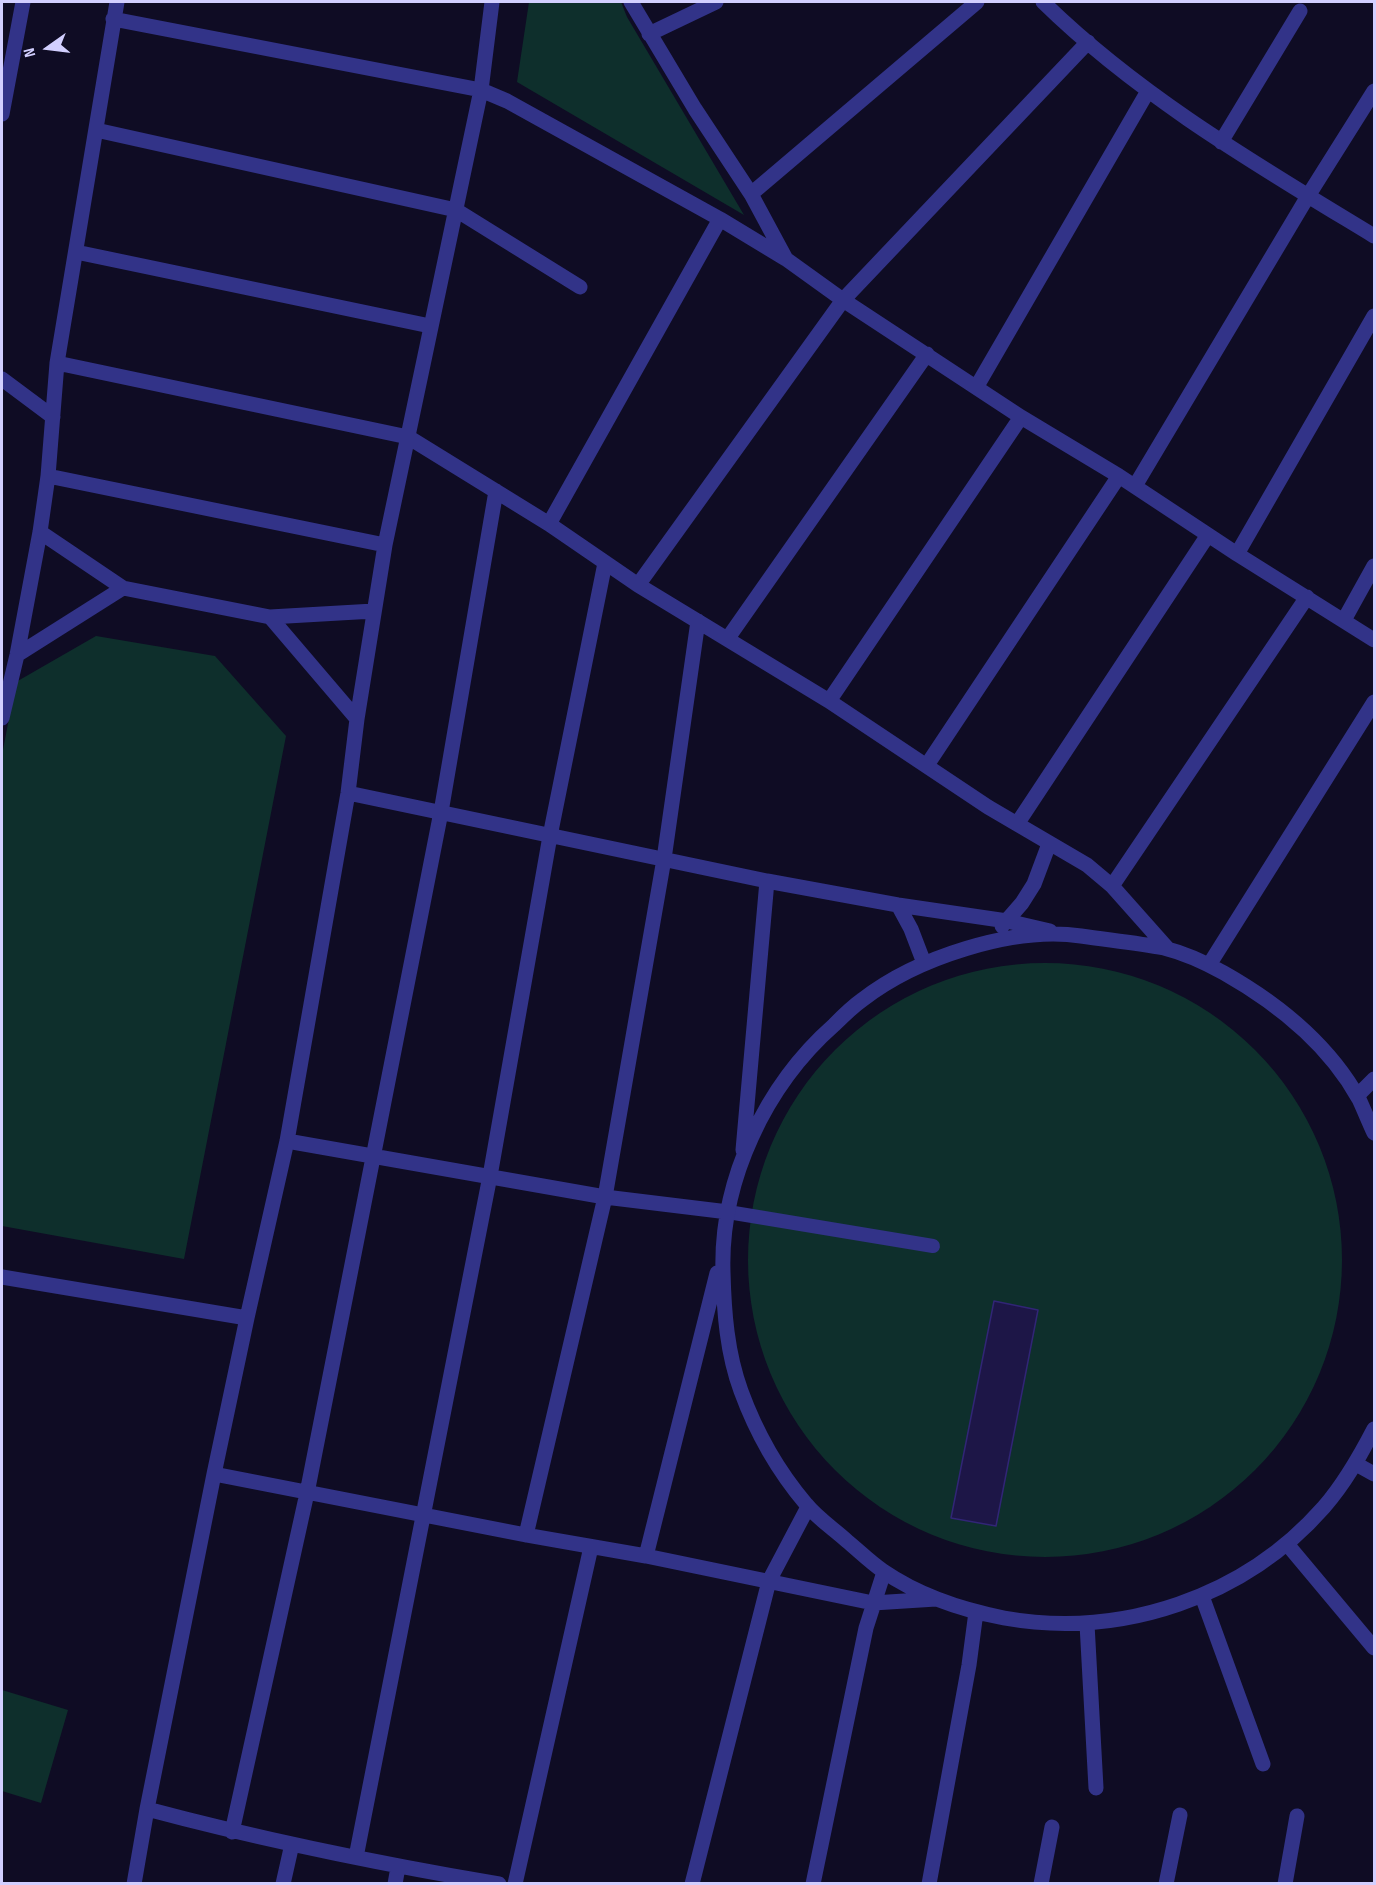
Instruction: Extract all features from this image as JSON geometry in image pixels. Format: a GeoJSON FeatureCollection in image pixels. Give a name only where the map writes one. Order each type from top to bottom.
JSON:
{"type":"FeatureCollection","features":[{"type":"Feature","properties":{"kind":"street"},"geometry":{"type":"LineString","coordinates":[[2,114],[23,2]]}},
{"type":"Feature","properties":{"kind":"street"},"geometry":{"type":"LineString","coordinates":[[2,718],[17,655],[40,532],[48,476],[57,363],[117,2]]}},
{"type":"Feature","properties":{"kind":"street"},"geometry":{"type":"LineString","coordinates":[[134,1884],[214,1474],[287,1141],[348,793],[357,719],[385,545],[481,90],[492,2]]}},
{"type":"Feature","properties":{"kind":"street"},"geometry":{"type":"LineString","coordinates":[[630,2],[751,194],[786,259]]}},
{"type":"Feature","properties":{"kind":"street"},"geometry":{"type":"LineString","coordinates":[[649,34],[716,2]]}},
{"type":"Feature","properties":{"kind":"street"},"geometry":{"type":"LineString","coordinates":[[751,194],[977,2]]}},
{"type":"Feature","properties":{"kind":"street"},"geometry":{"type":"LineString","coordinates":[[1043,2],[1148,91],[1221,142],[1374,236]]}},
{"type":"Feature","properties":{"kind":"street"},"geometry":{"type":"LineString","coordinates":[[1221,142],[1300,11]]}},
{"type":"Feature","properties":{"kind":"street"},"geometry":{"type":"LineString","coordinates":[[113,19],[481,90],[507,101],[720,219],[786,259],[843,300],[1021,417],[1135,486],[1237,554],[1374,640]]}},
{"type":"Feature","properties":{"kind":"street"},"geometry":{"type":"LineString","coordinates":[[638,585],[843,300],[1088,42]]}},
{"type":"Feature","properties":{"kind":"street"},"geometry":{"type":"LineString","coordinates":[[977,386],[1148,91]]}},
{"type":"Feature","properties":{"kind":"street"},"geometry":{"type":"LineString","coordinates":[[1135,486],[1308,196],[1374,91]]}},
{"type":"Feature","properties":{"kind":"street"},"geometry":{"type":"LineString","coordinates":[[96,130],[456,210],[580,287]]}},
{"type":"Feature","properties":{"kind":"street"},"geometry":{"type":"LineString","coordinates":[[549,524],[720,219]]}},
{"type":"Feature","properties":{"kind":"street"},"geometry":{"type":"LineString","coordinates":[[76,252],[430,326]]}},
{"type":"Feature","properties":{"kind":"street"},"geometry":{"type":"LineString","coordinates":[[1237,554],[1374,316]]}},
{"type":"Feature","properties":{"kind":"street"},"geometry":{"type":"LineString","coordinates":[[728,638],[927,354]]}},
{"type":"Feature","properties":{"kind":"street"},"geometry":{"type":"LineString","coordinates":[[57,363],[408,437],[549,524],[638,585],[829,701],[988,807],[1087,866],[1112,886],[1167,949]]}},
{"type":"Feature","properties":{"kind":"street"},"geometry":{"type":"LineString","coordinates":[[2,379],[53,417]]}},
{"type":"Feature","properties":{"kind":"street"},"geometry":{"type":"LineString","coordinates":[[829,701],[1021,417]]}},
{"type":"Feature","properties":{"kind":"street"},"geometry":{"type":"LineString","coordinates":[[48,476],[385,545]]}},
{"type":"Feature","properties":{"kind":"street"},"geometry":{"type":"LineString","coordinates":[[927,765],[1119,476]]}},
{"type":"Feature","properties":{"kind":"street"},"geometry":{"type":"LineString","coordinates":[[232,1832],[307,1493],[441,812],[496,490]]}},
{"type":"Feature","properties":{"kind":"street"},"geometry":{"type":"LineString","coordinates":[[40,532],[123,588],[270,617],[374,611]]}},
{"type":"Feature","properties":{"kind":"street"},"geometry":{"type":"LineString","coordinates":[[1017,824],[1208,535]]}},
{"type":"Feature","properties":{"kind":"street"},"geometry":{"type":"LineString","coordinates":[[356,1857],[490,1176],[550,836],[605,563]]}},
{"type":"Feature","properties":{"kind":"street"},"geometry":{"type":"LineString","coordinates":[[1344,620],[1374,566]]}},
{"type":"Feature","properties":{"kind":"street"},"geometry":{"type":"LineString","coordinates":[[17,655],[123,588]]}},
{"type":"Feature","properties":{"kind":"street"},"geometry":{"type":"LineString","coordinates":[[1112,886],[1307,597]]}},
{"type":"Feature","properties":{"kind":"street"},"geometry":{"type":"LineString","coordinates":[[270,617],[357,719]]}},
{"type":"Feature","properties":{"kind":"street"},"geometry":{"type":"LineString","coordinates":[[526,1535],[605,1197],[664,859],[698,621]]}},
{"type":"Feature","properties":{"kind":"street"},"geometry":{"type":"LineString","coordinates":[[1209,965],[1374,702]]}},
{"type":"Feature","properties":{"kind":"street"},"geometry":{"type":"LineString","coordinates":[[348,793],[767,881],[1006,921],[1058,933],[1167,949],[1209,965],[1252,989],[1292,1020],[1327,1055],[1357,1096],[1374,1133]]}},
{"type":"Feature","properties":{"kind":"street"},"geometry":{"type":"LineString","coordinates":[[990,942],[1022,903],[1034,884],[1049,844]]}},
{"type":"Feature","properties":{"kind":"street"},"geometry":{"type":"LineString","coordinates":[[646,1556],[722,1252],[728,1212],[741,1162],[767,881]]}},
{"type":"Feature","properties":{"kind":"street"},"geometry":{"type":"LineString","coordinates":[[898,904],[911,929],[924,963]]}},
{"type":"Feature","properties":{"kind":"street"},"geometry":{"type":"LineString","coordinates":[[741,1162],[771,1099],[813,1044],[864,998],[924,963],[990,942],[1058,933]]}},
{"type":"Feature","properties":{"kind":"street"},"geometry":{"type":"LineString","coordinates":[[1357,1096],[1374,1079]]}},
{"type":"Feature","properties":{"kind":"street"},"geometry":{"type":"LineString","coordinates":[[287,1141],[605,1197],[728,1212]]}},
{"type":"Feature","properties":{"kind":"street"},"geometry":{"type":"LineString","coordinates":[[722,1252],[724,1321],[739,1388],[768,1451],[808,1507],[884,1572],[936,1599],[976,1612],[1031,1623],[1087,1624],[1146,1615],[1202,1596],[1246,1573],[1287,1544],[1324,1506],[1356,1464],[1374,1429]]}},
{"type":"Feature","properties":{"kind":"street"},"geometry":{"type":"LineString","coordinates":[[2,1277],[247,1318]]}},
{"type":"Feature","properties":{"kind":"street"},"geometry":{"type":"LineString","coordinates":[[1356,1464],[1374,1474]]}},
{"type":"Feature","properties":{"kind":"street"},"geometry":{"type":"LineString","coordinates":[[214,1474],[591,1548],[646,1556],[873,1603],[936,1599]]}},
{"type":"Feature","properties":{"kind":"street"},"geometry":{"type":"LineString","coordinates":[[692,1884],[769,1581],[808,1507]]}},
{"type":"Feature","properties":{"kind":"street"},"geometry":{"type":"LineString","coordinates":[[1287,1544],[1374,1648]]}},
{"type":"Feature","properties":{"kind":"street"},"geometry":{"type":"LineString","coordinates":[[515,1884],[591,1548]]}},
{"type":"Feature","properties":{"kind":"street"},"geometry":{"type":"LineString","coordinates":[[813,1884],[873,1603],[884,1572]]}},
{"type":"Feature","properties":{"kind":"street"},"geometry":{"type":"LineString","coordinates":[[1202,1596],[1263,1764]]}},
{"type":"Feature","properties":{"kind":"street"},"geometry":{"type":"LineString","coordinates":[[929,1884],[969,1665],[976,1612]]}},
{"type":"Feature","properties":{"kind":"street"},"geometry":{"type":"LineString","coordinates":[[1087,1624],[1096,1788]]}},
{"type":"Feature","properties":{"kind":"street"},"geometry":{"type":"LineString","coordinates":[[147,1809],[232,1832],[398,1867],[499,1884]]}},
{"type":"Feature","properties":{"kind":"street"},"geometry":{"type":"LineString","coordinates":[[1167,1884],[1180,1815]]}},
{"type":"Feature","properties":{"kind":"street"},"geometry":{"type":"LineString","coordinates":[[1286,1884],[1297,1816]]}},
{"type":"Feature","properties":{"kind":"street"},"geometry":{"type":"LineString","coordinates":[[1041,1884],[1052,1827]]}},
{"type":"Feature","properties":{"kind":"street"},"geometry":{"type":"LineString","coordinates":[[283,1884],[292,1844]]}},
{"type":"Feature","properties":{"kind":"street"},"geometry":{"type":"LineString","coordinates":[[394,1884],[398,1867]]}},
{"type":"Feature","properties":{"kind":"lane"},"geometry":{"type":"LineString","coordinates":[[728,1212],[933,1246]]}},
{"type":"Feature","properties":{"kind":"green space"},"geometry":{"type":"Polygon","coordinates":[[[529,2],[621,2],[627,17],[744,215],[517,82],[529,2]]]}},
{"type":"Feature","properties":{"kind":"green space"},"geometry":{"type":"Polygon","coordinates":[[[96,636],[215,656],[286,736],[184,1259],[2,1226],[2,755],[16,682],[96,636]]]}},
{"type":"Feature","properties":{"kind":"green space"},"geometry":{"type":"Polygon","coordinates":[[[1045,963],[1103,968],[1159,985],[1210,1013],[1234,1030],[1255,1050],[1275,1071],[1292,1095],[1320,1146],[1337,1202],[1342,1260],[1337,1318],[1320,1374],[1292,1425],[1275,1449],[1255,1470],[1234,1490],[1210,1507],[1159,1535],[1103,1552],[1045,1557],[987,1552],[931,1535],[880,1507],[856,1490],[835,1470],[815,1449],[798,1425],[770,1374],[753,1318],[748,1260],[753,1202],[770,1146],[798,1095],[815,1071],[835,1050],[856,1030],[880,1013],[931,985],[987,968],[1045,963]]]}},
{"type":"Feature","properties":{"kind":"green space"},"geometry":{"type":"Polygon","coordinates":[[[2,1690],[68,1710],[41,1803],[2,1791],[2,1690]]]}},
{"type":"Feature","properties":{"kind":"building"},"geometry":{"type":"Polygon","coordinates":[[[994,1301],[1038,1310],[996,1526],[951,1518],[994,1301]]]}}]}
